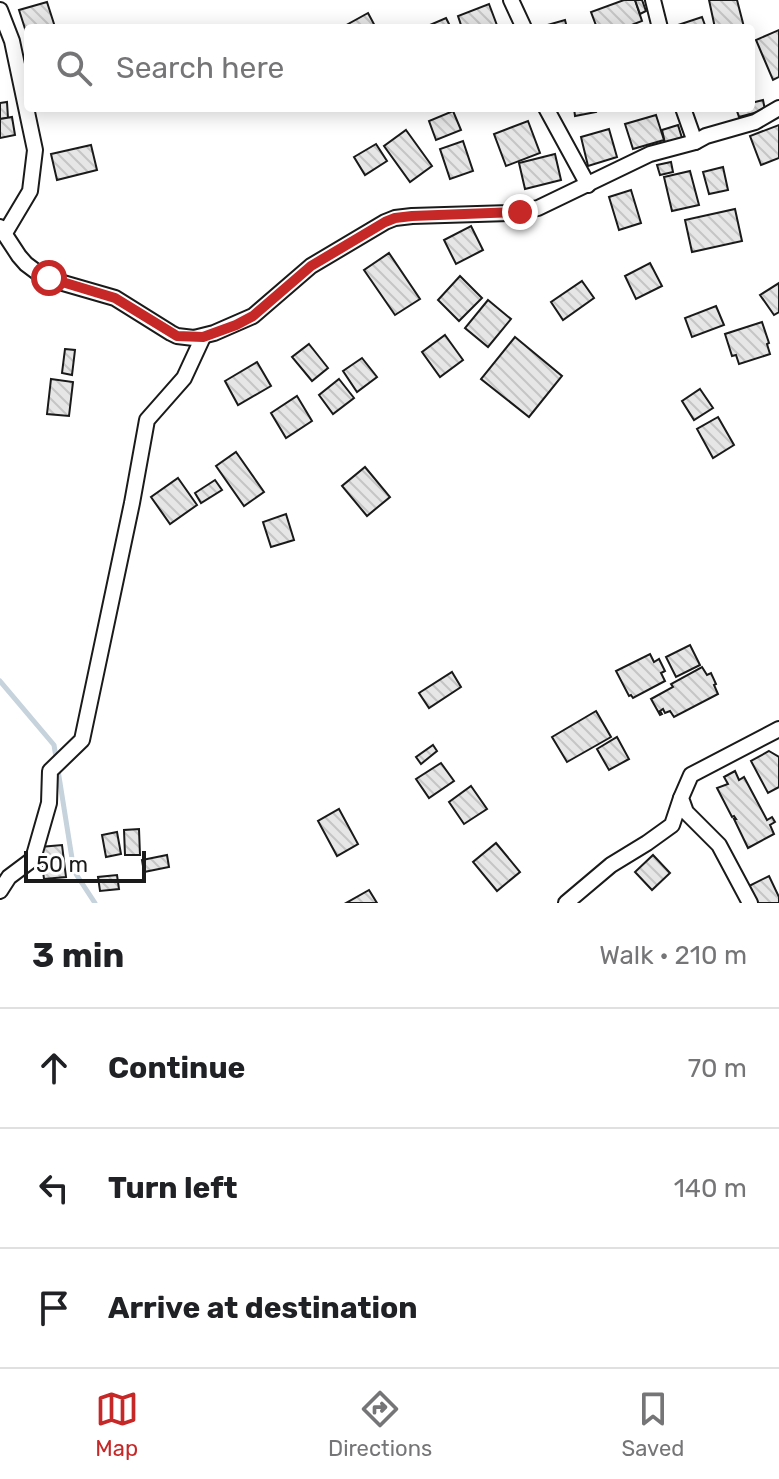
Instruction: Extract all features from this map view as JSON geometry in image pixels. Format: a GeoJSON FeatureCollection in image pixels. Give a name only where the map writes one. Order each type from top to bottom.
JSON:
{"type":"FeatureCollection","features":[{"type":"Feature","properties":{"kind":"street"},"geometry":{"type":"LineString","coordinates":[[511,0],[522,24]]}},
{"type":"Feature","properties":{"kind":"street"},"geometry":{"type":"LineString","coordinates":[[653,0],[659,24]]}},
{"type":"Feature","properties":{"kind":"street"},"geometry":{"type":"LineString","coordinates":[[0,10],[12,41],[24,98]]}},
{"type":"Feature","properties":{"kind":"street"},"geometry":{"type":"LineString","coordinates":[[27,112],[35,150],[30,191],[3,230],[19,256],[38,273],[115,298],[177,336],[203,337],[253,316],[311,266],[395,218],[520,212],[538,208],[650,154],[755,122],[779,108]]}},
{"type":"Feature","properties":{"kind":"street"},"geometry":{"type":"LineString","coordinates":[[548,112],[588,185]]}},
{"type":"Feature","properties":{"kind":"street"},"geometry":{"type":"LineString","coordinates":[[684,112],[695,142]]}},
{"type":"Feature","properties":{"kind":"street"},"geometry":{"type":"LineString","coordinates":[[0,891],[9,877],[33,859],[49,803],[50,771],[82,740],[147,420],[184,378],[203,337]]}},
{"type":"Feature","properties":{"kind":"street"},"geometry":{"type":"LineString","coordinates":[[566,903],[611,865],[672,825],[691,775],[779,729]]}},
{"type":"Feature","properties":{"kind":"street"},"geometry":{"type":"LineString","coordinates":[[681,798],[686,812],[719,845],[750,903]]}},
{"type":"Feature","properties":{"kind":"building"},"geometry":{"type":"Polygon","coordinates":[[[624,0],[635,0],[642,21],[634,24],[596,24],[591,12],[624,0]]]}},
{"type":"Feature","properties":{"kind":"building"},"geometry":{"type":"Polygon","coordinates":[[[635,0],[642,0],[646,11],[640,14],[635,0]]]}},
{"type":"Feature","properties":{"kind":"building"},"geometry":{"type":"Polygon","coordinates":[[[709,0],[737,0],[743,24],[714,24],[709,0]]]}},
{"type":"Feature","properties":{"kind":"building"},"geometry":{"type":"Polygon","coordinates":[[[47,2],[54,24],[24,26],[19,10],[47,2]]]}},
{"type":"Feature","properties":{"kind":"building"},"geometry":{"type":"Polygon","coordinates":[[[489,4],[496,24],[461,24],[458,16],[489,4]]]}},
{"type":"Feature","properties":{"kind":"building"},"geometry":{"type":"Polygon","coordinates":[[[368,13],[374,24],[348,24],[368,13]]]}},
{"type":"Feature","properties":{"kind":"building"},"geometry":{"type":"Polygon","coordinates":[[[702,17],[705,24],[681,24],[702,17]]]}},
{"type":"Feature","properties":{"kind":"building"},"geometry":{"type":"Polygon","coordinates":[[[446,18],[449,24],[432,24],[446,18]]]}},
{"type":"Feature","properties":{"kind":"building"},"geometry":{"type":"Polygon","coordinates":[[[779,30],[779,77],[773,80],[756,40],[779,30]]]}},
{"type":"Feature","properties":{"kind":"building"},"geometry":{"type":"Polygon","coordinates":[[[763,100],[765,110],[739,117],[737,112],[755,112],[755,102],[763,100]]]}},
{"type":"Feature","properties":{"kind":"building"},"geometry":{"type":"Polygon","coordinates":[[[7,102],[8,118],[0,119],[0,103],[7,102]]]}},
{"type":"Feature","properties":{"kind":"building"},"geometry":{"type":"Polygon","coordinates":[[[453,112],[461,130],[436,140],[429,121],[453,112]]]}},
{"type":"Feature","properties":{"kind":"building"},"geometry":{"type":"Polygon","coordinates":[[[574,112],[596,112],[575,116],[574,112]]]}},
{"type":"Feature","properties":{"kind":"building"},"geometry":{"type":"Polygon","coordinates":[[[656,115],[664,140],[633,149],[625,124],[656,115]]]}},
{"type":"Feature","properties":{"kind":"building"},"geometry":{"type":"Polygon","coordinates":[[[12,117],[15,135],[0,138],[0,119],[12,117]]]}},
{"type":"Feature","properties":{"kind":"building"},"geometry":{"type":"Polygon","coordinates":[[[528,121],[540,153],[506,166],[494,134],[528,121]]]}},
{"type":"Feature","properties":{"kind":"building"},"geometry":{"type":"Polygon","coordinates":[[[678,125],[682,138],[665,143],[662,130],[678,125]]]}},
{"type":"Feature","properties":{"kind":"building"},"geometry":{"type":"Polygon","coordinates":[[[779,125],[779,158],[761,165],[750,136],[779,125]]]}},
{"type":"Feature","properties":{"kind":"building"},"geometry":{"type":"Polygon","coordinates":[[[609,129],[617,157],[588,166],[581,137],[609,129]]]}},
{"type":"Feature","properties":{"kind":"building"},"geometry":{"type":"Polygon","coordinates":[[[406,130],[432,166],[410,182],[384,146],[406,130]]]}},
{"type":"Feature","properties":{"kind":"building"},"geometry":{"type":"Polygon","coordinates":[[[463,141],[473,171],[450,179],[440,149],[463,141]]]}},
{"type":"Feature","properties":{"kind":"building"},"geometry":{"type":"Polygon","coordinates":[[[376,144],[387,161],[365,175],[354,157],[376,144]]]}},
{"type":"Feature","properties":{"kind":"building"},"geometry":{"type":"Polygon","coordinates":[[[91,145],[97,170],[57,180],[51,154],[91,145]]]}},
{"type":"Feature","properties":{"kind":"building"},"geometry":{"type":"Polygon","coordinates":[[[555,154],[561,180],[525,189],[519,163],[555,154]]]}},
{"type":"Feature","properties":{"kind":"building"},"geometry":{"type":"Polygon","coordinates":[[[671,162],[673,172],[660,175],[657,165],[671,162]]]}},
{"type":"Feature","properties":{"kind":"building"},"geometry":{"type":"Polygon","coordinates":[[[723,167],[728,190],[709,194],[703,172],[723,167]]]}},
{"type":"Feature","properties":{"kind":"building"},"geometry":{"type":"Polygon","coordinates":[[[690,171],[699,205],[672,211],[664,177],[690,171]]]}},
{"type":"Feature","properties":{"kind":"building"},"geometry":{"type":"Polygon","coordinates":[[[631,190],[641,223],[619,230],[609,197],[631,190]]]}},
{"type":"Feature","properties":{"kind":"building"},"geometry":{"type":"Polygon","coordinates":[[[735,209],[742,241],[692,252],[685,220],[735,209]]]}},
{"type":"Feature","properties":{"kind":"building"},"geometry":{"type":"Polygon","coordinates":[[[471,226],[483,250],[456,264],[444,240],[471,226]]]}},
{"type":"Feature","properties":{"kind":"building"},"geometry":{"type":"Polygon","coordinates":[[[389,253],[420,299],[395,315],[364,270],[389,253]]]}},
{"type":"Feature","properties":{"kind":"building"},"geometry":{"type":"Polygon","coordinates":[[[650,263],[662,286],[636,299],[625,276],[650,263]]]}},
{"type":"Feature","properties":{"kind":"building"},"geometry":{"type":"Polygon","coordinates":[[[460,276],[482,298],[459,321],[438,300],[460,276]]]}},
{"type":"Feature","properties":{"kind":"building"},"geometry":{"type":"Polygon","coordinates":[[[582,281],[594,298],[563,320],[551,302],[582,281]]]}},
{"type":"Feature","properties":{"kind":"building"},"geometry":{"type":"Polygon","coordinates":[[[779,283],[779,312],[774,315],[760,295],[779,283]]]}},
{"type":"Feature","properties":{"kind":"building"},"geometry":{"type":"Polygon","coordinates":[[[488,300],[511,319],[488,347],[465,328],[488,300]]]}},
{"type":"Feature","properties":{"kind":"building"},"geometry":{"type":"Polygon","coordinates":[[[716,306],[724,325],[692,337],[685,318],[716,306]]]}},
{"type":"Feature","properties":{"kind":"building"},"geometry":{"type":"Polygon","coordinates":[[[762,322],[770,354],[739,364],[736,355],[732,356],[725,334],[762,322]]]}},
{"type":"Feature","properties":{"kind":"building"},"geometry":{"type":"Polygon","coordinates":[[[445,335],[463,360],[440,377],[422,352],[445,335]]]}},
{"type":"Feature","properties":{"kind":"building"},"geometry":{"type":"Polygon","coordinates":[[[515,337],[562,376],[529,417],[481,379],[515,337]]]}},
{"type":"Feature","properties":{"kind":"building"},"geometry":{"type":"Polygon","coordinates":[[[309,344],[328,368],[312,381],[292,357],[309,344]]]}},
{"type":"Feature","properties":{"kind":"building"},"geometry":{"type":"Polygon","coordinates":[[[65,349],[75,350],[72,375],[62,373],[65,349]]]}},
{"type":"Feature","properties":{"kind":"building"},"geometry":{"type":"Polygon","coordinates":[[[362,358],[377,377],[357,392],[343,371],[362,358]]]}},
{"type":"Feature","properties":{"kind":"building"},"geometry":{"type":"Polygon","coordinates":[[[257,362],[271,386],[238,405],[225,381],[257,362]]]}},
{"type":"Feature","properties":{"kind":"building"},"geometry":{"type":"Polygon","coordinates":[[[51,379],[73,382],[69,416],[47,414],[51,379]]]}},
{"type":"Feature","properties":{"kind":"building"},"geometry":{"type":"Polygon","coordinates":[[[339,379],[354,398],[333,414],[319,395],[339,379]]]}},
{"type":"Feature","properties":{"kind":"building"},"geometry":{"type":"Polygon","coordinates":[[[700,389],[713,408],[694,420],[682,401],[700,389]]]}},
{"type":"Feature","properties":{"kind":"building"},"geometry":{"type":"Polygon","coordinates":[[[297,396],[312,421],[286,438],[271,413],[297,396]]]}},
{"type":"Feature","properties":{"kind":"building"},"geometry":{"type":"Polygon","coordinates":[[[718,417],[734,445],[713,458],[697,429],[718,417]]]}},
{"type":"Feature","properties":{"kind":"building"},"geometry":{"type":"Polygon","coordinates":[[[236,452],[264,492],[244,506],[216,466],[236,452]]]}},
{"type":"Feature","properties":{"kind":"building"},"geometry":{"type":"Polygon","coordinates":[[[365,467],[390,497],[367,516],[342,486],[365,467]]]}},
{"type":"Feature","properties":{"kind":"building"},"geometry":{"type":"Polygon","coordinates":[[[178,478],[197,505],[170,524],[151,497],[178,478]]]}},
{"type":"Feature","properties":{"kind":"building"},"geometry":{"type":"Polygon","coordinates":[[[215,480],[222,490],[201,503],[195,493],[215,480]]]}},
{"type":"Feature","properties":{"kind":"building"},"geometry":{"type":"Polygon","coordinates":[[[286,514],[294,540],[271,547],[263,522],[286,514]]]}},
{"type":"Feature","properties":{"kind":"building"},"geometry":{"type":"Polygon","coordinates":[[[690,645],[700,665],[676,677],[666,657],[690,645]]]}},
{"type":"Feature","properties":{"kind":"building"},"geometry":{"type":"Polygon","coordinates":[[[650,654],[654,662],[659,659],[665,671],[661,673],[665,681],[633,698],[616,671],[650,654]]]}},
{"type":"Feature","properties":{"kind":"building"},"geometry":{"type":"Polygon","coordinates":[[[702,667],[707,675],[711,673],[718,694],[674,717],[670,711],[665,713],[663,709],[660,715],[651,699],[702,667]]]}},
{"type":"Feature","properties":{"kind":"building"},"geometry":{"type":"Polygon","coordinates":[[[452,672],[461,687],[429,708],[419,693],[452,672]]]}},
{"type":"Feature","properties":{"kind":"building"},"geometry":{"type":"Polygon","coordinates":[[[596,711],[611,737],[567,762],[552,737],[596,711]]]}},
{"type":"Feature","properties":{"kind":"building"},"geometry":{"type":"Polygon","coordinates":[[[617,737],[629,759],[609,770],[597,749],[617,737]]]}},
{"type":"Feature","properties":{"kind":"building"},"geometry":{"type":"Polygon","coordinates":[[[433,745],[437,751],[421,764],[416,757],[433,745]]]}},
{"type":"Feature","properties":{"kind":"building"},"geometry":{"type":"Polygon","coordinates":[[[769,751],[779,757],[779,787],[768,793],[751,761],[769,751]]]}},
{"type":"Feature","properties":{"kind":"building"},"geometry":{"type":"Polygon","coordinates":[[[441,763],[454,781],[429,798],[416,779],[441,763]]]}},
{"type":"Feature","properties":{"kind":"building"},"geometry":{"type":"Polygon","coordinates":[[[735,771],[739,780],[744,777],[767,820],[772,817],[775,822],[770,825],[774,834],[748,848],[736,819],[717,788],[728,784],[724,777],[735,771]]]}},
{"type":"Feature","properties":{"kind":"building"},"geometry":{"type":"Polygon","coordinates":[[[471,786],[487,809],[464,824],[449,802],[471,786]]]}},
{"type":"Feature","properties":{"kind":"building"},"geometry":{"type":"Polygon","coordinates":[[[339,809],[358,844],[337,856],[318,821],[339,809]]]}},
{"type":"Feature","properties":{"kind":"building"},"geometry":{"type":"Polygon","coordinates":[[[139,829],[140,855],[125,855],[124,830],[139,829]]]}},
{"type":"Feature","properties":{"kind":"building"},"geometry":{"type":"Polygon","coordinates":[[[117,832],[121,854],[106,857],[102,835],[117,832]]]}},
{"type":"Feature","properties":{"kind":"building"},"geometry":{"type":"Polygon","coordinates":[[[496,843],[520,872],[497,891],[473,862],[496,843]]]}},
{"type":"Feature","properties":{"kind":"building"},"geometry":{"type":"Polygon","coordinates":[[[62,845],[66,877],[44,879],[40,847],[62,845]]]}},
{"type":"Feature","properties":{"kind":"building"},"geometry":{"type":"Polygon","coordinates":[[[167,855],[169,867],[144,872],[142,860],[167,855]]]}},
{"type":"Feature","properties":{"kind":"building"},"geometry":{"type":"Polygon","coordinates":[[[653,855],[670,873],[652,890],[635,872],[653,855]]]}},
{"type":"Feature","properties":{"kind":"building"},"geometry":{"type":"Polygon","coordinates":[[[117,875],[119,889],[100,891],[98,877],[117,875]]]}},
{"type":"Feature","properties":{"kind":"building"},"geometry":{"type":"Polygon","coordinates":[[[769,876],[779,903],[757,903],[749,886],[769,876]]]}},
{"type":"Feature","properties":{"kind":"building"},"geometry":{"type":"Polygon","coordinates":[[[369,890],[377,903],[346,903],[369,890]]]}},
{"type":"Feature","properties":{"kind":"waterway"},"geometry":{"type":"LineString","coordinates":[[0,681],[54,745],[74,871],[95,903]]}},
{"type":"Feature","properties":{"kind":"route"},"geometry":{"type":"LineString","coordinates":[[49,278],[115,298],[177,336],[203,337],[253,316],[311,266],[395,218],[520,212]]}}]}
